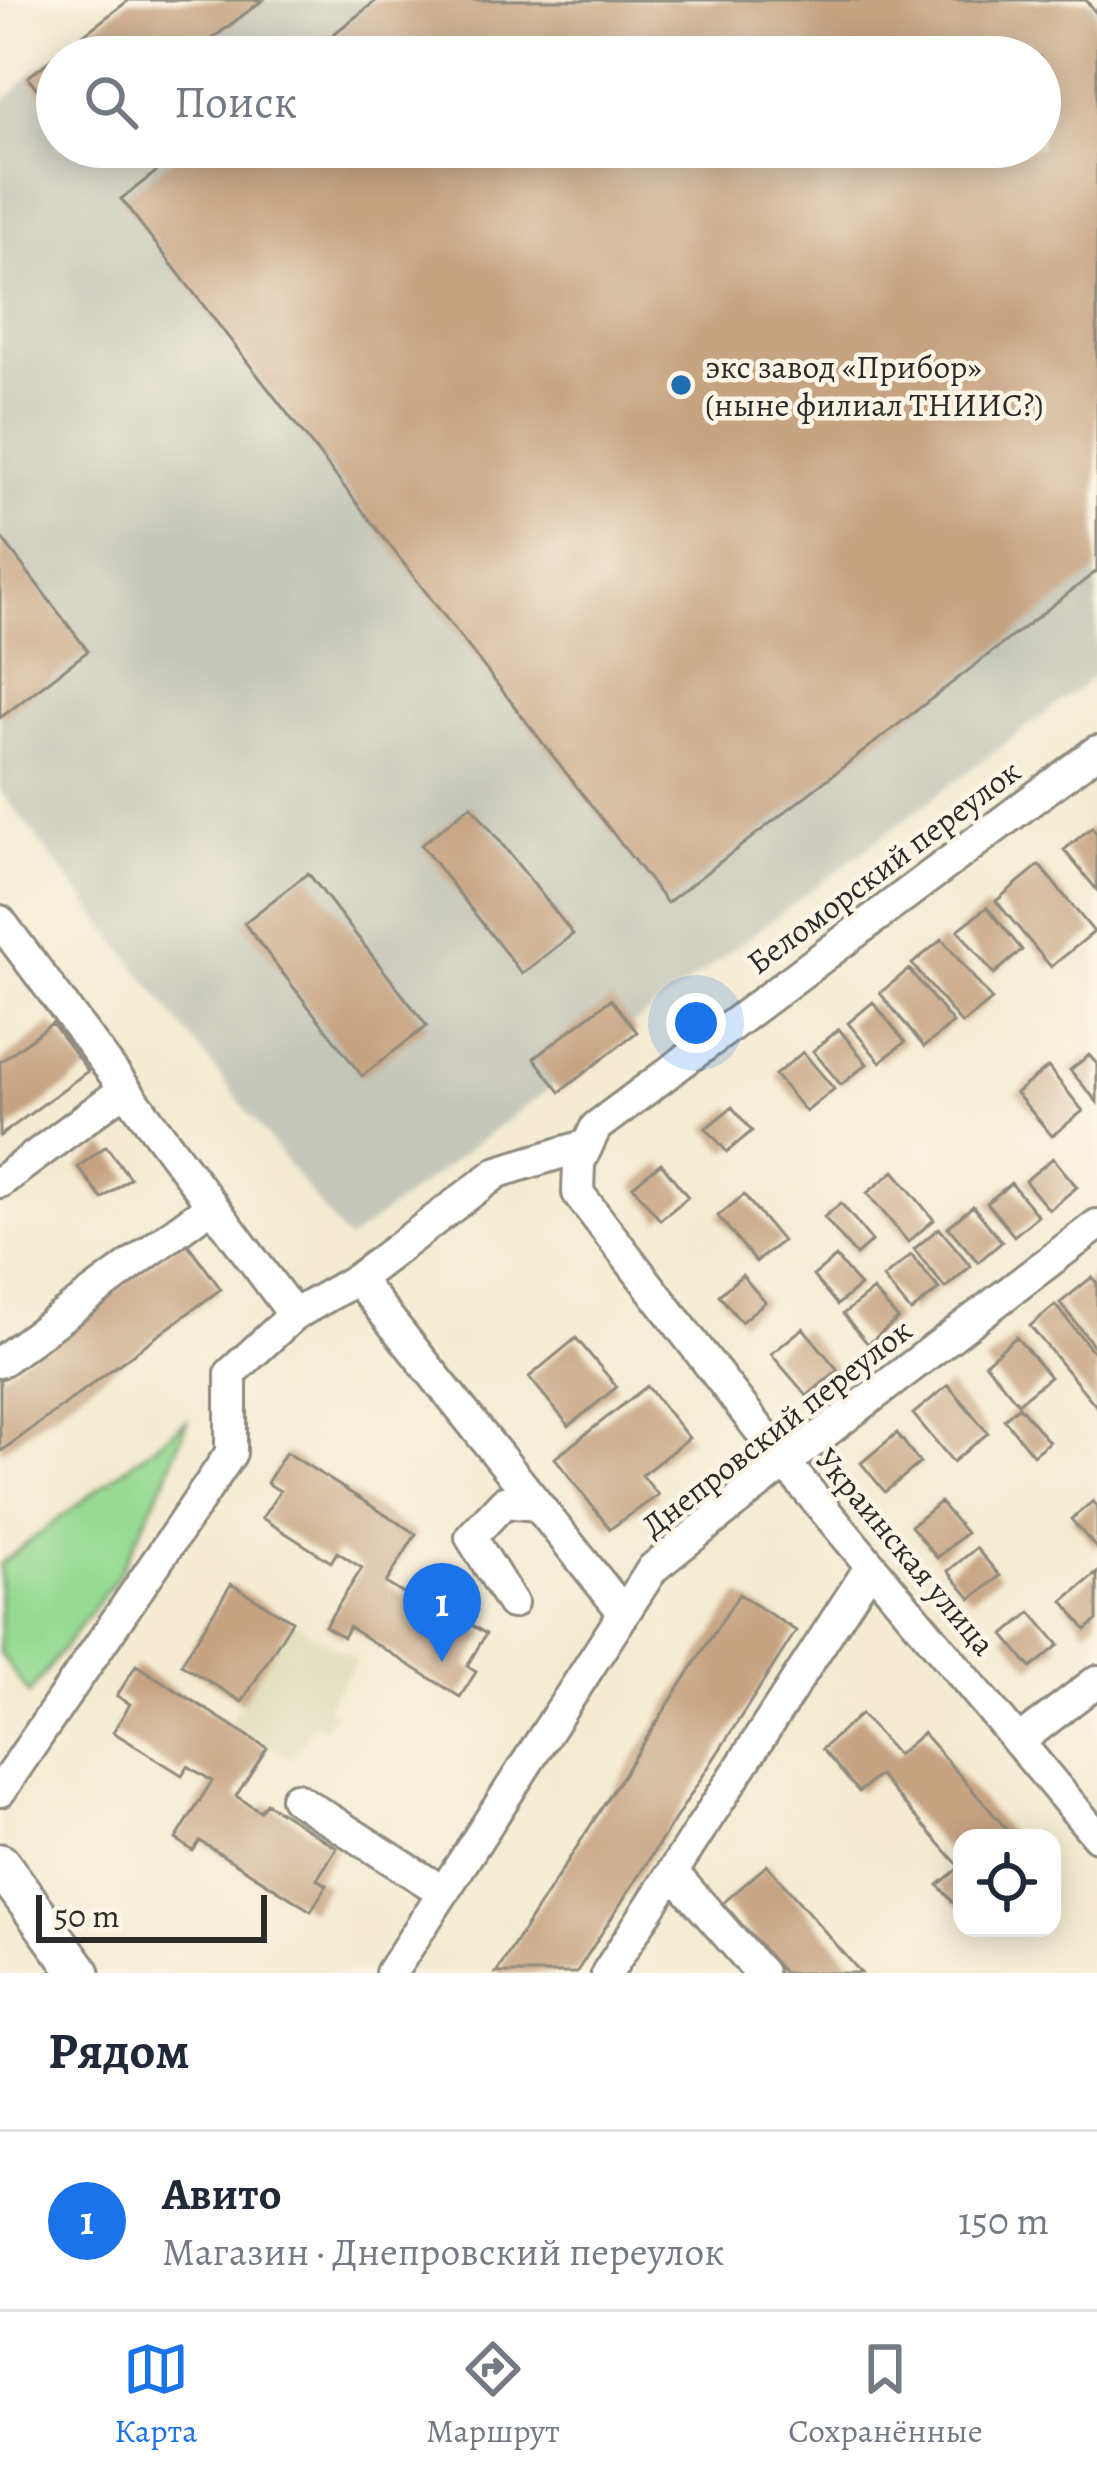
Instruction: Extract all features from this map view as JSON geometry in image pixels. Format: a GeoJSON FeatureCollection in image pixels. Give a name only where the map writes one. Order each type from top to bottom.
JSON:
{"type":"FeatureCollection","features":[{"type":"Feature","properties":{"kind":"main road"},"geometry":{"type":"LineString","coordinates":[[0,1864],[80,1973]]}},
{"type":"Feature","properties":{"kind":"street","name":"Беломорский переулок"},"geometry":{"type":"LineString","coordinates":[[587,1145],[596,1126],[1097,751]]}},
{"type":"Feature","properties":{"kind":"street"},"geometry":{"type":"LineString","coordinates":[[0,921],[293,1315]]}},
{"type":"Feature","properties":{"kind":"street"},"geometry":{"type":"LineString","coordinates":[[0,1182],[125,1089]]}},
{"type":"Feature","properties":{"kind":"street","name":"Украинская улица"},"geometry":{"type":"LineString","coordinates":[[587,1145],[579,1163],[578,1193],[785,1463],[1097,1836]]}},
{"type":"Feature","properties":{"kind":"street"},"geometry":{"type":"LineString","coordinates":[[0,1791],[231,1453],[231,1372],[293,1315],[357,1280],[498,1172],[587,1145]]}},
{"type":"Feature","properties":{"kind":"street"},"geometry":{"type":"LineString","coordinates":[[0,1362],[212,1205]]}},
{"type":"Feature","properties":{"kind":"street","name":"Днепровский переулок"},"geometry":{"type":"LineString","coordinates":[[391,1973],[653,1568],[1097,1225]]}},
{"type":"Feature","properties":{"kind":"street"},"geometry":{"type":"LineString","coordinates":[[357,1280],[624,1613]]}},
{"type":"Feature","properties":{"kind":"street"},"geometry":{"type":"LineString","coordinates":[[512,1603],[471,1537],[503,1502],[537,1505]]}},
{"type":"Feature","properties":{"kind":"street"},"geometry":{"type":"LineString","coordinates":[[607,1973],[871,1566]]}},
{"type":"Feature","properties":{"kind":"street"},"geometry":{"type":"LineString","coordinates":[[1018,1742],[1097,1681]]}},
{"type":"Feature","properties":{"kind":"street"},"geometry":{"type":"LineString","coordinates":[[296,1798],[443,1892]]}},
{"type":"Feature","properties":{"kind":"street"},"geometry":{"type":"LineString","coordinates":[[673,1873],[761,1973]]}},
{"type":"Feature","properties":{"kind":"shaded area"},"geometry":{"type":"Polygon","coordinates":[[[129,0],[1097,0],[1097,674],[347,1241],[0,790],[0,105],[36,71],[36,168],[1061,168],[1061,36],[82,36],[129,0]]]}},
{"type":"Feature","properties":{"kind":"shaded area"},"geometry":{"type":"Polygon","coordinates":[[[292,1621],[357,1661],[326,1707],[334,1712],[323,1728],[313,1724],[291,1759],[230,1721],[292,1621]]]}},
{"type":"Feature","properties":{"kind":"green space"},"geometry":{"type":"Polygon","coordinates":[[[187,1421],[166,1478],[119,1574],[29,1694],[0,1653],[0,1564],[187,1421]]]}},
{"type":"Feature","properties":{"kind":"building"},"geometry":{"type":"Polygon","coordinates":[[[129,0],[263,0],[216,36],[82,36],[129,0]]]}},
{"type":"Feature","properties":{"kind":"building","name":"экс завод «Прибор» (ныне филиал ТНИИС?)"},"geometry":{"type":"Polygon","coordinates":[[[377,0],[1086,0],[1097,14],[1097,571],[667,903],[121,199],[161,168],[1061,168],[1061,36],[331,36],[377,0]]]}},
{"type":"Feature","properties":{"kind":"building"},"geometry":{"type":"Polygon","coordinates":[[[0,536],[88,651],[0,718],[0,536]]]}},
{"type":"Feature","properties":{"kind":"building"},"geometry":{"type":"Polygon","coordinates":[[[471,805],[573,934],[522,974],[421,845],[471,805]]]}},
{"type":"Feature","properties":{"kind":"building"},"geometry":{"type":"Polygon","coordinates":[[[1092,827],[1097,834],[1097,890],[1064,850],[1092,827]]]}},
{"type":"Feature","properties":{"kind":"building"},"geometry":{"type":"Polygon","coordinates":[[[1039,865],[1094,932],[1051,967],[996,901],[1039,865]]]}},
{"type":"Feature","properties":{"kind":"building"},"geometry":{"type":"Polygon","coordinates":[[[308,873],[427,1026],[362,1076],[244,923],[308,873]]]}},
{"type":"Feature","properties":{"kind":"building"},"geometry":{"type":"Polygon","coordinates":[[[987,907],[1022,950],[994,974],[958,930],[987,907]]]}},
{"type":"Feature","properties":{"kind":"building"},"geometry":{"type":"Polygon","coordinates":[[[942,939],[992,1000],[962,1024],[912,964],[942,939]]]}},
{"type":"Feature","properties":{"kind":"building"},"geometry":{"type":"Polygon","coordinates":[[[909,969],[953,1023],[924,1047],[880,993],[909,969]]]}},
{"type":"Feature","properties":{"kind":"building"},"geometry":{"type":"Polygon","coordinates":[[[611,999],[637,1032],[560,1092],[534,1058],[611,999]]]}},
{"type":"Feature","properties":{"kind":"building"},"geometry":{"type":"Polygon","coordinates":[[[873,1002],[905,1042],[880,1062],[848,1023],[873,1002]]]}},
{"type":"Feature","properties":{"kind":"building"},"geometry":{"type":"Polygon","coordinates":[[[52,1023],[88,1071],[0,1136],[0,1062],[52,1023]]]}},
{"type":"Feature","properties":{"kind":"building"},"geometry":{"type":"Polygon","coordinates":[[[839,1029],[867,1064],[841,1085],[813,1051],[839,1029]]]}},
{"type":"Feature","properties":{"kind":"building"},"geometry":{"type":"Polygon","coordinates":[[[803,1052],[834,1089],[806,1112],[775,1075],[803,1052]]]}},
{"type":"Feature","properties":{"kind":"building"},"geometry":{"type":"Polygon","coordinates":[[[1089,1055],[1097,1064],[1097,1102],[1070,1070],[1089,1055]]]}},
{"type":"Feature","properties":{"kind":"building"},"geometry":{"type":"Polygon","coordinates":[[[1048,1067],[1083,1111],[1052,1136],[1016,1093],[1048,1067]]]}},
{"type":"Feature","properties":{"kind":"building"},"geometry":{"type":"Polygon","coordinates":[[[732,1107],[752,1131],[727,1152],[706,1128],[732,1107]]]}},
{"type":"Feature","properties":{"kind":"building"},"geometry":{"type":"Polygon","coordinates":[[[106,1146],[130,1178],[102,1199],[78,1167],[106,1146]]]}},
{"type":"Feature","properties":{"kind":"building"},"geometry":{"type":"Polygon","coordinates":[[[1053,1158],[1077,1187],[1049,1210],[1025,1181],[1053,1158]]]}},
{"type":"Feature","properties":{"kind":"building"},"geometry":{"type":"Polygon","coordinates":[[[661,1163],[688,1197],[660,1220],[633,1186],[661,1163]]]}},
{"type":"Feature","properties":{"kind":"building"},"geometry":{"type":"Polygon","coordinates":[[[894,1171],[934,1220],[908,1242],[867,1193],[894,1171]]]}},
{"type":"Feature","properties":{"kind":"building"},"geometry":{"type":"Polygon","coordinates":[[[1011,1183],[1038,1216],[1014,1236],[987,1203],[1011,1183]]]}},
{"type":"Feature","properties":{"kind":"building"},"geometry":{"type":"Polygon","coordinates":[[[744,1195],[782,1241],[756,1262],[718,1216],[744,1195]]]}},
{"type":"Feature","properties":{"kind":"building"},"geometry":{"type":"Polygon","coordinates":[[[841,1203],[872,1241],[856,1255],[824,1217],[841,1203]]]}},
{"type":"Feature","properties":{"kind":"building"},"geometry":{"type":"Polygon","coordinates":[[[973,1206],[1002,1242],[978,1262],[948,1227],[973,1206]]]}},
{"type":"Feature","properties":{"kind":"building"},"geometry":{"type":"Polygon","coordinates":[[[939,1228],[971,1266],[945,1288],[914,1249],[939,1228]]]}},
{"type":"Feature","properties":{"kind":"building"},"geometry":{"type":"Polygon","coordinates":[[[184,1239],[221,1289],[0,1452],[0,1376],[184,1239]]]}},
{"type":"Feature","properties":{"kind":"building"},"geometry":{"type":"Polygon","coordinates":[[[911,1255],[939,1289],[911,1312],[883,1278],[911,1255]]]}},
{"type":"Feature","properties":{"kind":"building"},"geometry":{"type":"Polygon","coordinates":[[[836,1257],[860,1286],[837,1305],[813,1276],[836,1257]]]}},
{"type":"Feature","properties":{"kind":"building"},"geometry":{"type":"Polygon","coordinates":[[[742,1275],[765,1302],[741,1322],[719,1295],[742,1275]]]}},
{"type":"Feature","properties":{"kind":"building"},"geometry":{"type":"Polygon","coordinates":[[[1092,1277],[1097,1283],[1094,1346],[1060,1303],[1092,1277]]]}},
{"type":"Feature","properties":{"kind":"building"},"geometry":{"type":"Polygon","coordinates":[[[873,1290],[898,1319],[868,1344],[843,1314],[873,1290]]]}},
{"type":"Feature","properties":{"kind":"building"},"geometry":{"type":"Polygon","coordinates":[[[1055,1305],[1097,1356],[1097,1407],[1030,1326],[1055,1305]]]}},
{"type":"Feature","properties":{"kind":"building"},"geometry":{"type":"Polygon","coordinates":[[[803,1328],[838,1370],[807,1396],[771,1354],[803,1328]]]}},
{"type":"Feature","properties":{"kind":"building"},"geometry":{"type":"Polygon","coordinates":[[[1016,1337],[1050,1377],[1018,1403],[985,1363],[1016,1337]]]}},
{"type":"Feature","properties":{"kind":"building"},"geometry":{"type":"Polygon","coordinates":[[[576,1338],[617,1387],[569,1426],[529,1377],[576,1338]]]}},
{"type":"Feature","properties":{"kind":"building"},"geometry":{"type":"Polygon","coordinates":[[[948,1385],[988,1433],[953,1462],[913,1414],[948,1385]]]}},
{"type":"Feature","properties":{"kind":"building"},"geometry":{"type":"Polygon","coordinates":[[[647,1386],[689,1438],[642,1475],[658,1495],[610,1529],[555,1458],[647,1386]]]}},
{"type":"Feature","properties":{"kind":"building"},"geometry":{"type":"Polygon","coordinates":[[[1019,1406],[1049,1442],[1033,1455],[1004,1419],[1019,1406]]]}},
{"type":"Feature","properties":{"kind":"building"},"geometry":{"type":"Polygon","coordinates":[[[897,1433],[920,1463],[885,1492],[861,1463],[897,1433]]]}},
{"type":"Feature","properties":{"kind":"building"},"geometry":{"type":"Polygon","coordinates":[[[286,1452],[416,1534],[386,1583],[410,1598],[415,1589],[486,1634],[467,1666],[476,1672],[460,1697],[349,1627],[343,1637],[325,1626],[362,1568],[337,1552],[331,1562],[262,1518],[280,1491],[267,1483],[286,1452]]]}},
{"type":"Feature","properties":{"kind":"building"},"geometry":{"type":"Polygon","coordinates":[[[1093,1501],[1097,1506],[1097,1549],[1071,1519],[1093,1501]]]}},
{"type":"Feature","properties":{"kind":"building"},"geometry":{"type":"Polygon","coordinates":[[[940,1502],[966,1533],[937,1558],[911,1526],[940,1502]]]}},
{"type":"Feature","properties":{"kind":"building"},"geometry":{"type":"Polygon","coordinates":[[[976,1548],[1000,1576],[971,1599],[948,1571],[976,1548]]]}},
{"type":"Feature","properties":{"kind":"building"},"geometry":{"type":"Polygon","coordinates":[[[1097,1573],[1097,1620],[1086,1630],[1063,1601],[1097,1573]]]}},
{"type":"Feature","properties":{"kind":"building"},"geometry":{"type":"Polygon","coordinates":[[[231,1584],[292,1621],[242,1702],[181,1664],[231,1584]]]}},
{"type":"Feature","properties":{"kind":"building"},"geometry":{"type":"Polygon","coordinates":[[[739,1594],[796,1631],[576,1973],[496,1973],[739,1594]]]}},
{"type":"Feature","properties":{"kind":"building"},"geometry":{"type":"Polygon","coordinates":[[[1031,1612],[1059,1645],[1031,1668],[1004,1635],[1031,1612]]]}},
{"type":"Feature","properties":{"kind":"building"},"geometry":{"type":"Polygon","coordinates":[[[136,1665],[267,1748],[236,1796],[260,1811],[266,1803],[337,1848],[317,1879],[327,1885],[311,1911],[200,1841],[193,1851],[176,1839],[212,1781],[188,1766],[182,1775],[113,1732],[130,1704],[117,1696],[136,1665]]]}},
{"type":"Feature","properties":{"kind":"building"},"geometry":{"type":"Polygon","coordinates":[[[861,1714],[897,1755],[923,1733],[1006,1829],[953,1829],[953,1859],[879,1775],[859,1792],[822,1749],[861,1714]]]}},
{"type":"Feature","properties":{"kind":"building"},"geometry":{"type":"Polygon","coordinates":[[[767,1865],[861,1973],[784,1973],[723,1903],[767,1865]]]}},
{"type":"Feature","properties":{"kind":"building"},"geometry":{"type":"Polygon","coordinates":[[[953,1873],[953,1902],[938,1885],[953,1873]]]}},
{"type":"Feature","properties":{"kind":"place","name":"экс завод «Прибор» (ныне филиал ТНИИС?)"},"geometry":{"type":"Point","coordinates":[681,385]}},
{"type":"Feature","properties":{"kind":"place","name":"Авито"},"geometry":{"type":"Point","coordinates":[442,1662]}}]}
